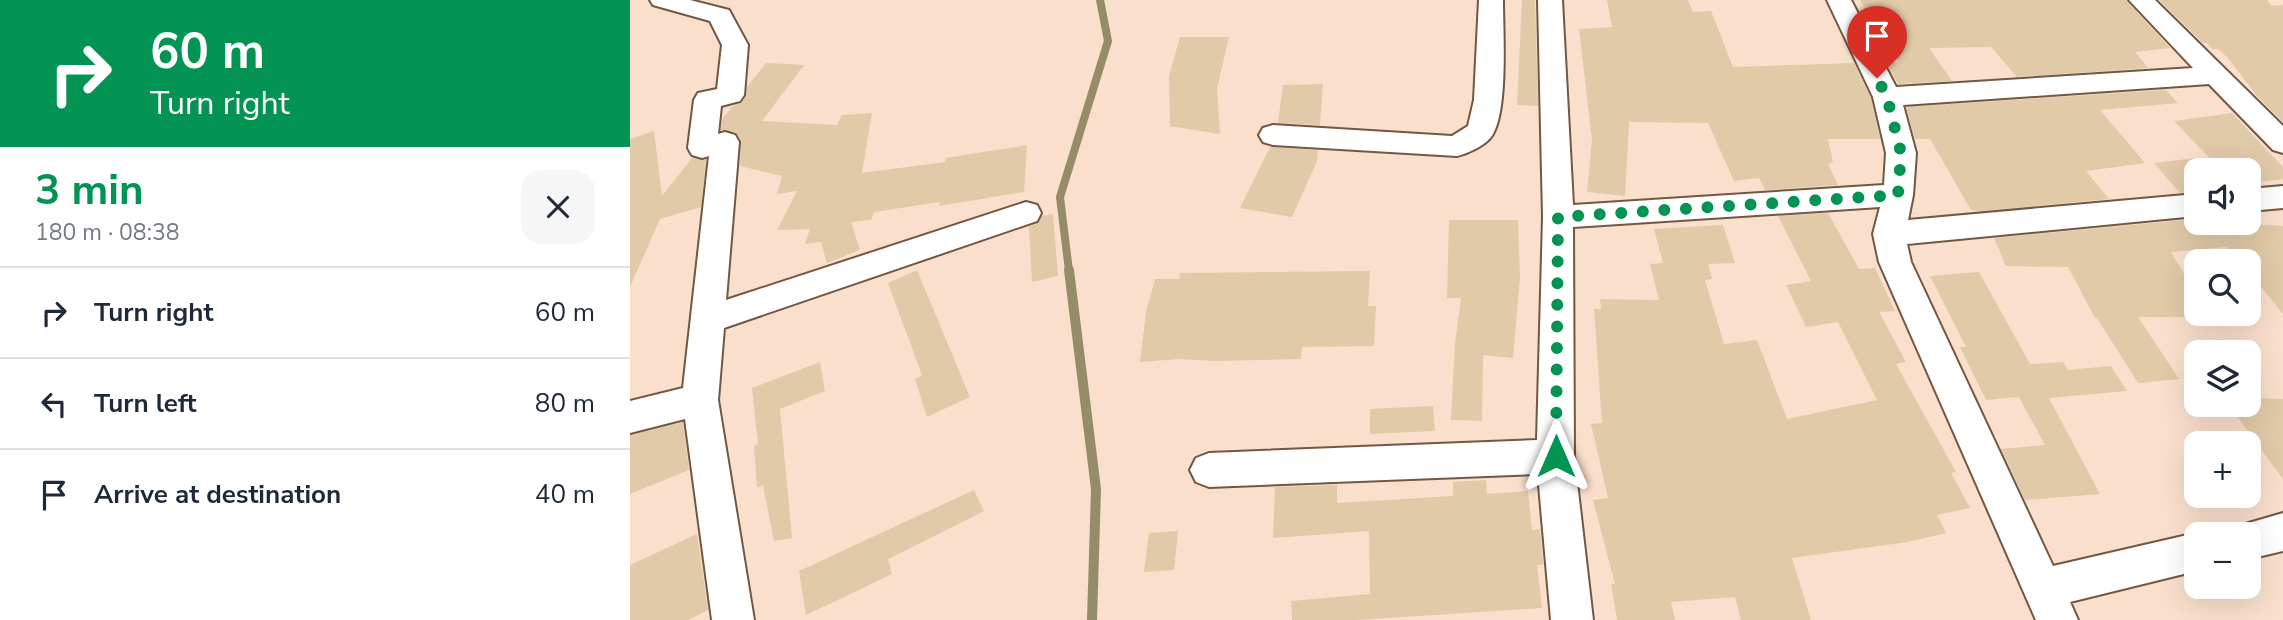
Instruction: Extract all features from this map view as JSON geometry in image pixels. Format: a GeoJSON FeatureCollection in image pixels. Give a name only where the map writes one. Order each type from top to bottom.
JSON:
{"type":"FeatureCollection","features":[{"type":"Feature","properties":{"kind":"street"},"geometry":{"type":"LineString","coordinates":[[662,0],[720,16],[735,45],[730,95],[708,100],[702,148],[725,142],[700,400],[733,620]]}},
{"type":"Feature","properties":{"kind":"street"},"geometry":{"type":"LineString","coordinates":[[1273,135],[1457,146],[1481,131],[1488,100],[1491,0]]}},
{"type":"Feature","properties":{"kind":"street"},"geometry":{"type":"LineString","coordinates":[[1550,0],[1558,217],[1556,456],[1572,620]]}},
{"type":"Feature","properties":{"kind":"street"},"geometry":{"type":"LineString","coordinates":[[1839,0],[1887,97],[1901,153],[1898,195],[1889,233],[1895,262],[2051,604],[2184,556]]}},
{"type":"Feature","properties":{"kind":"street"},"geometry":{"type":"LineString","coordinates":[[2141,0],[2283,143]]}},
{"type":"Feature","properties":{"kind":"street"},"geometry":{"type":"LineString","coordinates":[[1887,97],[2216,75]]}},
{"type":"Feature","properties":{"kind":"street"},"geometry":{"type":"LineString","coordinates":[[1558,217],[1898,195]]}},
{"type":"Feature","properties":{"kind":"street"},"geometry":{"type":"LineString","coordinates":[[2261,199],[2283,197]]}},
{"type":"Feature","properties":{"kind":"street"},"geometry":{"type":"LineString","coordinates":[[1889,233],[2184,206]]}},
{"type":"Feature","properties":{"kind":"street"},"geometry":{"type":"LineString","coordinates":[[707,320],[1026,213]]}},
{"type":"Feature","properties":{"kind":"street"},"geometry":{"type":"LineString","coordinates":[[630,417],[700,400]]}},
{"type":"Feature","properties":{"kind":"street"},"geometry":{"type":"LineString","coordinates":[[1209,470],[1556,456]]}},
{"type":"Feature","properties":{"kind":"street"},"geometry":{"type":"LineString","coordinates":[[2261,537],[2283,532]]}},
{"type":"Feature","properties":{"kind":"building"},"geometry":{"type":"Polygon","coordinates":[[[1522,0],[1535,0],[1538,106],[1517,105],[1522,0]]]}},
{"type":"Feature","properties":{"kind":"building"},"geometry":{"type":"Polygon","coordinates":[[[1607,0],[1688,0],[1693,12],[1711,11],[1733,67],[1854,63],[1871,98],[1880,139],[1828,139],[1833,162],[1828,164],[1838,185],[1765,190],[1759,178],[1734,181],[1708,123],[1629,122],[1625,196],[1587,192],[1592,140],[1579,29],[1612,27],[1607,0]]]}},
{"type":"Feature","properties":{"kind":"building"},"geometry":{"type":"Polygon","coordinates":[[[1860,0],[2126,0],[2170,48],[2135,52],[2148,68],[2017,77],[1991,47],[1929,48],[1952,81],[1898,84],[1886,62],[1899,62],[1860,0]]]}},
{"type":"Feature","properties":{"kind":"building"},"geometry":{"type":"Polygon","coordinates":[[[2159,0],[2267,0],[2272,6],[2283,5],[2283,122],[2258,97],[2227,57],[2218,49],[2212,49],[2207,43],[2203,43],[2159,0]]]}},
{"type":"Feature","properties":{"kind":"building"},"geometry":{"type":"Polygon","coordinates":[[[1180,37],[1229,37],[1217,88],[1220,134],[1170,126],[1169,76],[1180,37]]]}},
{"type":"Feature","properties":{"kind":"building"},"geometry":{"type":"Polygon","coordinates":[[[766,63],[804,65],[762,121],[837,125],[842,115],[872,113],[862,173],[945,162],[946,158],[1027,145],[1024,192],[939,206],[940,202],[874,212],[871,220],[851,222],[860,250],[827,263],[821,242],[805,244],[810,229],[777,230],[797,191],[777,194],[782,176],[740,166],[741,141],[736,132],[721,130],[722,119],[733,106],[742,102],[747,87],[766,63]]]}},
{"type":"Feature","properties":{"kind":"building"},"geometry":{"type":"Polygon","coordinates":[[[1323,84],[1320,125],[1278,123],[1283,85],[1323,84]]]}},
{"type":"Feature","properties":{"kind":"building"},"geometry":{"type":"Polygon","coordinates":[[[2166,90],[2178,103],[2100,110],[2145,163],[2086,171],[2109,199],[1982,211],[1971,210],[1930,139],[1915,139],[1906,107],[2166,90]]]}},
{"type":"Feature","properties":{"kind":"building"},"geometry":{"type":"Polygon","coordinates":[[[2232,113],[2283,167],[2283,179],[2261,182],[2261,158],[2209,158],[2174,121],[2232,113]]]}},
{"type":"Feature","properties":{"kind":"building"},"geometry":{"type":"Polygon","coordinates":[[[654,131],[662,196],[692,158],[706,160],[701,207],[660,219],[630,287],[630,139],[654,131]]]}},
{"type":"Feature","properties":{"kind":"building"},"geometry":{"type":"Polygon","coordinates":[[[1270,147],[1318,150],[1317,161],[1292,217],[1240,208],[1270,147]]]}},
{"type":"Feature","properties":{"kind":"building"},"geometry":{"type":"Polygon","coordinates":[[[2184,159],[2184,193],[2180,193],[2154,163],[2184,159]]]}},
{"type":"Feature","properties":{"kind":"building"},"geometry":{"type":"Polygon","coordinates":[[[1828,213],[1859,269],[1875,268],[1895,311],[1879,312],[1906,362],[1896,364],[1956,472],[1951,473],[1970,508],[1937,515],[1946,533],[1907,542],[1792,558],[1811,620],[1741,620],[1735,597],[1671,602],[1675,620],[1617,620],[1611,584],[1615,584],[1593,500],[1608,498],[1591,424],[1602,423],[1594,309],[1601,309],[1600,299],[1659,300],[1650,264],[1663,263],[1654,229],[1723,225],[1735,263],[1708,264],[1712,279],[1705,280],[1724,344],[1757,340],[1787,419],[1877,400],[1838,322],[1806,327],[1786,285],[1811,281],[1778,216],[1828,213]]]}},
{"type":"Feature","properties":{"kind":"building"},"geometry":{"type":"Polygon","coordinates":[[[1053,214],[1058,276],[1032,282],[1029,227],[1038,223],[1042,216],[1053,214]]]}},
{"type":"Feature","properties":{"kind":"building"},"geometry":{"type":"Polygon","coordinates":[[[1449,220],[1518,220],[1520,278],[1513,358],[1483,355],[1482,421],[1451,420],[1455,343],[1461,298],[1447,298],[1449,220]]]}},
{"type":"Feature","properties":{"kind":"building"},"geometry":{"type":"Polygon","coordinates":[[[2184,220],[2184,235],[2261,235],[2261,225],[2283,226],[2283,314],[2261,287],[2261,249],[2226,247],[2171,252],[2184,274],[2184,317],[2138,317],[2179,379],[2138,383],[2095,318],[2068,267],[2006,266],[1994,238],[2184,220]]]}},
{"type":"Feature","properties":{"kind":"building"},"geometry":{"type":"Polygon","coordinates":[[[917,270],[970,397],[927,417],[915,379],[922,375],[888,283],[917,270]]]}},
{"type":"Feature","properties":{"kind":"building"},"geometry":{"type":"Polygon","coordinates":[[[1370,271],[1368,306],[1376,306],[1374,346],[1302,347],[1301,359],[1179,359],[1140,362],[1146,312],[1155,279],[1179,279],[1180,273],[1370,271]]]}},
{"type":"Feature","properties":{"kind":"building"},"geometry":{"type":"Polygon","coordinates":[[[1979,272],[2030,364],[2063,362],[2068,370],[2111,366],[2127,391],[2049,398],[2100,494],[2025,500],[2001,449],[2045,445],[2019,397],[1986,400],[1960,347],[1966,347],[1930,276],[1979,272]]]}},
{"type":"Feature","properties":{"kind":"building"},"geometry":{"type":"Polygon","coordinates":[[[820,362],[825,391],[780,409],[792,538],[774,541],[763,485],[757,488],[754,446],[758,444],[752,388],[820,362]]]}},
{"type":"Feature","properties":{"kind":"building"},"geometry":{"type":"Polygon","coordinates":[[[2261,398],[2283,399],[2283,479],[2261,449],[2261,431],[2248,431],[2238,417],[2261,417],[2261,398]]]}},
{"type":"Feature","properties":{"kind":"building"},"geometry":{"type":"Polygon","coordinates":[[[1433,406],[1435,431],[1370,434],[1370,409],[1433,406]]]}},
{"type":"Feature","properties":{"kind":"building"},"geometry":{"type":"Polygon","coordinates":[[[683,422],[689,470],[630,494],[630,435],[683,422]]]}},
{"type":"Feature","properties":{"kind":"building"},"geometry":{"type":"Polygon","coordinates":[[[1486,480],[1487,494],[1528,491],[1532,530],[1540,529],[1543,565],[1537,565],[1542,608],[1357,620],[1292,620],[1291,601],[1370,594],[1369,531],[1273,538],[1275,487],[1337,485],[1337,503],[1453,496],[1453,482],[1486,480]]]}},
{"type":"Feature","properties":{"kind":"building"},"geometry":{"type":"Polygon","coordinates":[[[974,490],[984,511],[888,559],[892,574],[806,615],[799,571],[974,490]]]}},
{"type":"Feature","properties":{"kind":"building"},"geometry":{"type":"Polygon","coordinates":[[[1178,531],[1174,570],[1144,572],[1149,533],[1178,531]]]}},
{"type":"Feature","properties":{"kind":"building"},"geometry":{"type":"Polygon","coordinates":[[[697,534],[708,610],[688,620],[630,620],[630,565],[697,534]]]}},
{"type":"Feature","properties":{"kind":"waterway"},"geometry":{"type":"LineString","coordinates":[[1069,271],[1060,197],[1108,41],[1100,0]]}},
{"type":"Feature","properties":{"kind":"waterway"},"geometry":{"type":"LineString","coordinates":[[1069,270],[1096,489],[1092,620]]}},
{"type":"Feature","properties":{"kind":"route"},"geometry":{"type":"LineString","coordinates":[[1556,456],[1558,217],[1898,195],[1901,153],[1887,97],[1877,78]]}}]}
